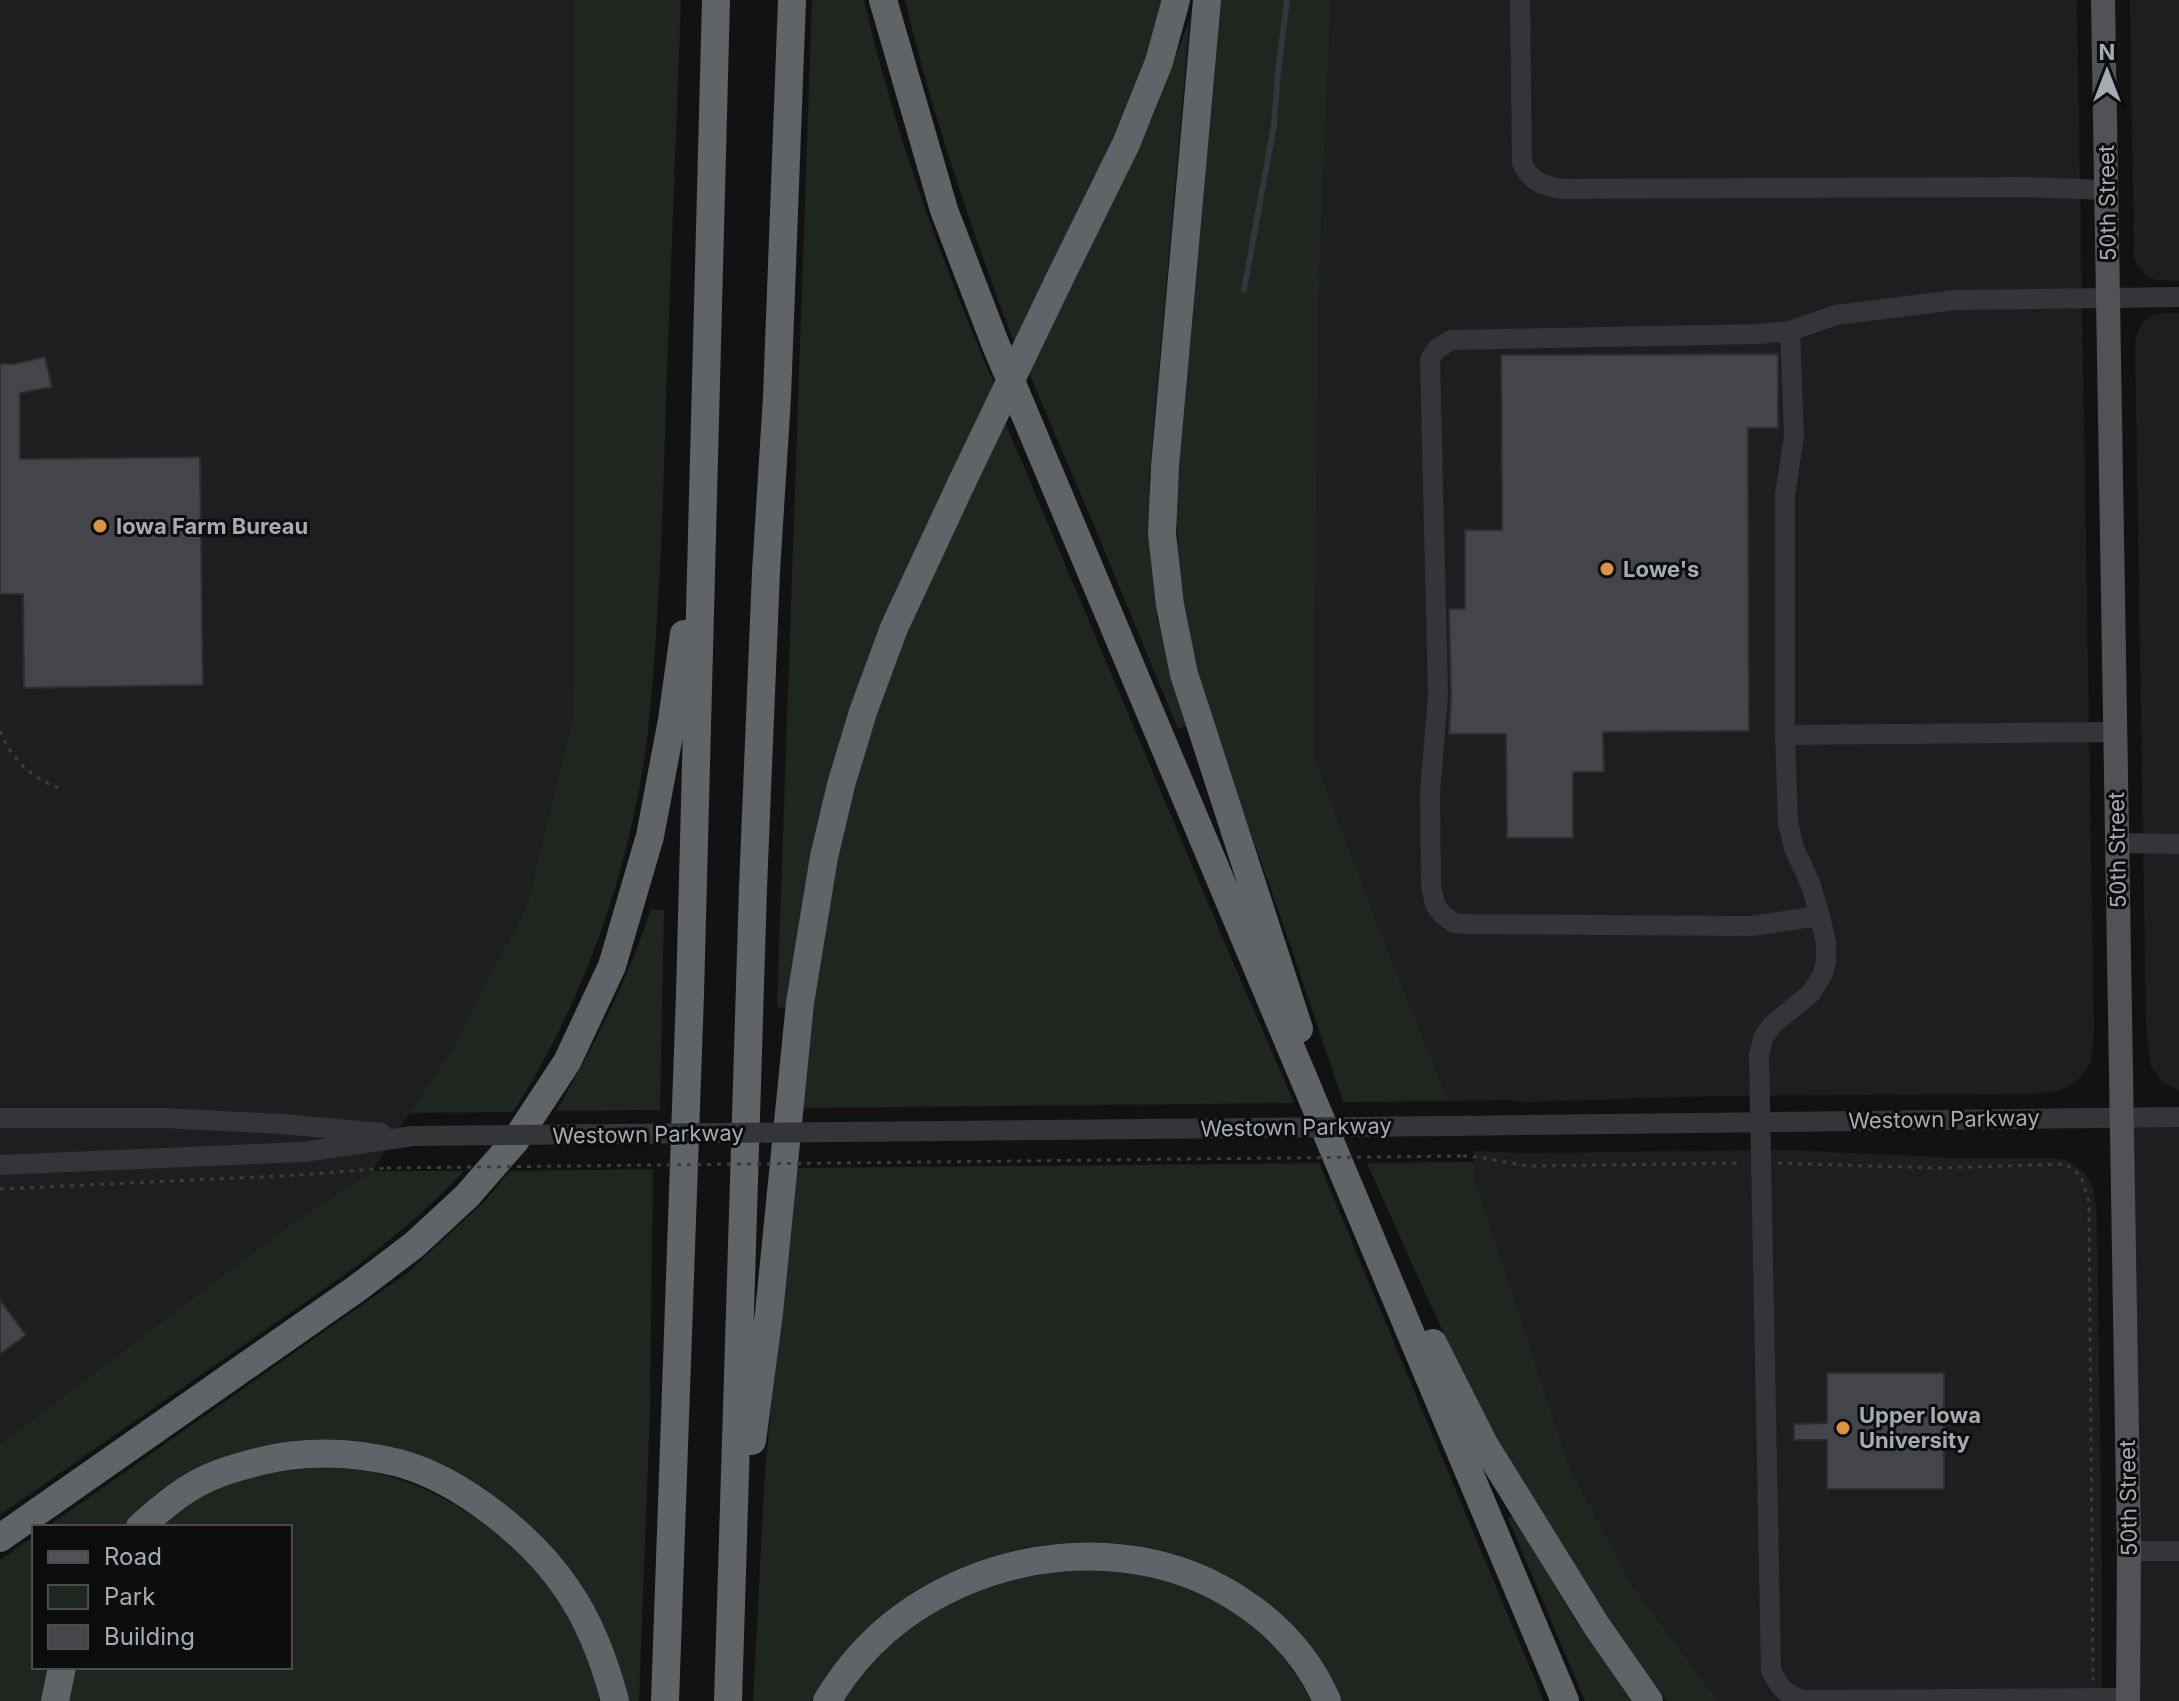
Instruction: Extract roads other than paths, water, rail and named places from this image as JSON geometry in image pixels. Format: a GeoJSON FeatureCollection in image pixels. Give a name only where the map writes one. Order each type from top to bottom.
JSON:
{"type":"FeatureCollection","features":[{"type":"Feature","properties":{"kind":"highway"},"geometry":{"type":"LineString","coordinates":[[665,1701],[690,994],[716,0]]}},
{"type":"Feature","properties":{"kind":"highway"},"geometry":{"type":"LineString","coordinates":[[728,1701],[752,903],[777,397],[792,0]]}},
{"type":"Feature","properties":{"kind":"highway"},"geometry":{"type":"LineString","coordinates":[[883,0],[944,210],[995,343],[1565,1701]]}},
{"type":"Feature","properties":{"kind":"highway"},"geometry":{"type":"LineString","coordinates":[[733,1593],[769,1313],[800,1003],[824,857],[863,712],[894,628],[1126,144],[1159,62],[1176,0]]}},
{"type":"Feature","properties":{"kind":"highway"},"geometry":{"type":"LineString","coordinates":[[1207,0],[1165,466],[1162,534],[1170,605],[1184,674],[1279,964],[1343,1175]]}},
{"type":"Feature","properties":{"kind":"highway"},"geometry":{"type":"LineString","coordinates":[[0,1538],[414,1245],[467,1196],[515,1141],[567,1062],[612,966],[650,836],[672,720],[703,463]]}},
{"type":"Feature","properties":{"kind":"highway"},"geometry":{"type":"LineString","coordinates":[[1376,1252],[1405,1284],[1484,1444],[1596,1625],[1649,1701]]}},
{"type":"Feature","properties":{"kind":"highway"},"geometry":{"type":"LineString","coordinates":[[142,1525],[176,1496],[200,1481],[231,1469],[287,1455],[344,1453],[401,1464],[467,1495],[514,1530],[547,1563],[569,1591],[594,1639],[615,1701]]}},
{"type":"Feature","properties":{"kind":"highway"},"geometry":{"type":"LineString","coordinates":[[827,1701],[885,1631],[928,1601],[969,1581],[1022,1563],[1090,1556],[1140,1559],[1167,1565],[1218,1585],[1263,1616],[1301,1654],[1327,1701]]}},
{"type":"Feature","properties":{"kind":"highway"},"geometry":{"type":"LineString","coordinates":[[55,1701],[62,1669]]}},
{"type":"Feature","properties":{"kind":"main road","name":"50th Street"},"geometry":{"type":"LineString","coordinates":[[2103,0],[2129,1551],[2128,1700]]}},
{"type":"Feature","properties":{"kind":"street"},"geometry":{"type":"LineString","coordinates":[[1520,0],[1522,163],[1527,175],[1546,186],[1563,189],[2028,187],[2106,190]]}},
{"type":"Feature","properties":{"kind":"street"},"geometry":{"type":"LineString","coordinates":[[1820,916],[1751,926],[1467,924],[1454,923],[1435,905],[1431,885],[1430,793],[1438,695],[1430,359],[1437,349],[1451,340],[1759,334],[1790,331],[1836,315],[1955,300],[2179,297]]}},
{"type":"Feature","properties":{"kind":"street"},"geometry":{"type":"LineString","coordinates":[[1790,331],[1794,436],[1785,495],[1788,823],[1794,848],[1810,883],[1826,943],[1823,974],[1811,993],[1772,1025],[1763,1038],[1759,1056],[1771,1670],[1780,1687],[1791,1696],[1804,1700],[2128,1700]]}},
{"type":"Feature","properties":{"kind":"street"},"geometry":{"type":"LineString","coordinates":[[1785,735],[2116,732]]}},
{"type":"Feature","properties":{"kind":"street"},"geometry":{"type":"LineString","coordinates":[[2118,843],[2179,844]]}},
{"type":"Feature","properties":{"kind":"street","name":"Westown Parkway"},"geometry":{"type":"LineString","coordinates":[[0,1118],[177,1119],[282,1124],[413,1136],[2179,1117]]}},
{"type":"Feature","properties":{"kind":"street","name":"Westown Parkway"},"geometry":{"type":"LineString","coordinates":[[0,1165],[303,1152],[413,1136]]}},
{"type":"Feature","properties":{"kind":"street"},"geometry":{"type":"LineString","coordinates":[[2129,1551],[2179,1551]]}},
{"type":"Feature","properties":{"kind":"waterway"},"geometry":{"type":"LineString","coordinates":[[1244,290],[1274,125],[1287,0]]}},
{"type":"Feature","properties":{"kind":"place","name":"Iowa Farm Bureau"},"geometry":{"type":"Point","coordinates":[100,526]}},
{"type":"Feature","properties":{"kind":"place","name":"Lowe's"},"geometry":{"type":"Point","coordinates":[1607,569]}},
{"type":"Feature","properties":{"kind":"place","name":"Upper Iowa University"},"geometry":{"type":"Point","coordinates":[1843,1428]}}]}
